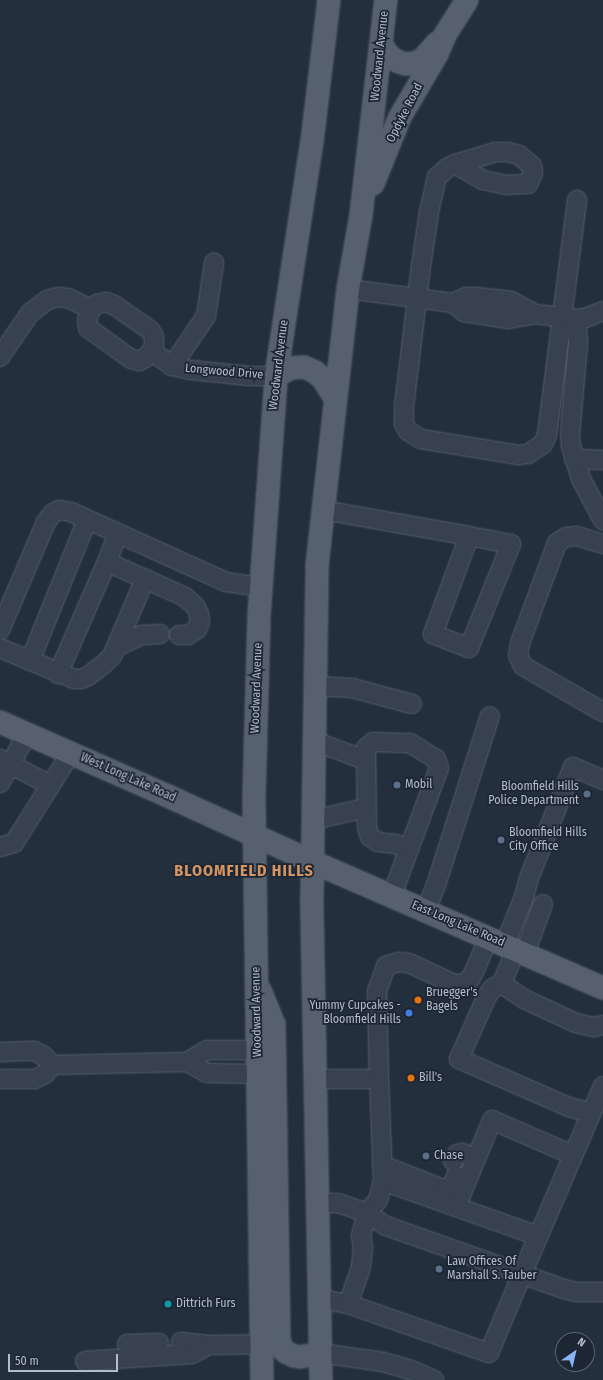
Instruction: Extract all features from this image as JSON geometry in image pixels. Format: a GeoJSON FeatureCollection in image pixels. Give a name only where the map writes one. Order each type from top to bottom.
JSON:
{"type":"FeatureCollection","features":[{"type":"Feature","properties":{"kind":"main road","name":"Woodward Avenue"},"geometry":{"type":"LineString","coordinates":[[262,1380],[271,1343],[257,1074],[254,782],[261,587],[276,376],[312,142],[329,0]]}},
{"type":"Feature","properties":{"kind":"main road","name":"Woodward Avenue"},"geometry":{"type":"LineString","coordinates":[[320,1380],[313,862],[318,566],[348,289],[362,215],[386,0]]}},
{"type":"Feature","properties":{"kind":"main road","name":"Opdyke Road"},"geometry":{"type":"LineString","coordinates":[[362,215],[400,117],[437,54],[445,35],[467,0]]}},
{"type":"Feature","properties":{"kind":"main road","name":"Opdyke Road"},"geometry":{"type":"LineString","coordinates":[[382,46],[390,57],[399,62],[415,63],[423,58],[445,35]]}},
{"type":"Feature","properties":{"kind":"main road"},"geometry":{"type":"LineString","coordinates":[[276,376],[291,368],[304,367],[315,372],[324,379],[335,398]]}},
{"type":"Feature","properties":{"kind":"main road","name":"West Long Lake Road"},"geometry":{"type":"LineString","coordinates":[[0,722],[313,862]]}},
{"type":"Feature","properties":{"kind":"main road","name":"East Long Lake Road"},"geometry":{"type":"LineString","coordinates":[[313,862],[392,895],[603,988]]}},
{"type":"Feature","properties":{"kind":"main road"},"geometry":{"type":"LineString","coordinates":[[256,980],[274,1024],[271,1343],[286,1352],[300,1357],[320,1353]]}},
{"type":"Feature","properties":{"kind":"street"},"geometry":{"type":"LineString","coordinates":[[455,164],[440,173],[434,187],[417,298],[404,406],[404,424],[408,431],[414,436],[426,440],[519,455],[536,450],[546,440],[569,318],[577,200]]}},
{"type":"Feature","properties":{"kind":"street"},"geometry":{"type":"LineString","coordinates":[[172,366],[206,316],[214,263]]}},
{"type":"Feature","properties":{"kind":"street"},"geometry":{"type":"LineString","coordinates":[[348,289],[453,303],[464,312],[508,319],[534,314],[569,318],[585,318],[603,312]]}},
{"type":"Feature","properties":{"kind":"street"},"geometry":{"type":"LineString","coordinates":[[0,357],[30,313],[38,305],[47,300],[58,297],[68,298],[91,310]]}},
{"type":"Feature","properties":{"kind":"street"},"geometry":{"type":"LineString","coordinates":[[106,302],[114,305],[150,330],[154,337],[152,351],[145,358],[139,361],[131,359],[88,328],[87,320],[91,310],[97,304],[106,302]]}},
{"type":"Feature","properties":{"kind":"street"},"geometry":{"type":"LineString","coordinates":[[569,318],[578,344],[570,433],[574,459],[581,479],[603,520]]}},
{"type":"Feature","properties":{"kind":"street","name":"Longwood Drive"},"geometry":{"type":"LineString","coordinates":[[152,351],[172,366],[191,370],[249,376],[276,376]]}},
{"type":"Feature","properties":{"kind":"street"},"geometry":{"type":"LineString","coordinates":[[574,459],[603,460]]}},
{"type":"Feature","properties":{"kind":"street"},"geometry":{"type":"LineString","coordinates":[[0,630],[49,517],[53,513],[66,510],[226,582],[261,587]]}},
{"type":"Feature","properties":{"kind":"street"},"geometry":{"type":"LineString","coordinates":[[323,510],[469,536],[511,544],[469,648],[433,634],[469,536]]}},
{"type":"Feature","properties":{"kind":"street"},"geometry":{"type":"LineString","coordinates":[[30,661],[87,520]]}},
{"type":"Feature","properties":{"kind":"street"},"geometry":{"type":"LineString","coordinates":[[58,674],[118,534]]}},
{"type":"Feature","properties":{"kind":"street"},"geometry":{"type":"LineString","coordinates":[[603,544],[577,536],[566,537],[557,543],[520,643],[518,655],[520,663],[528,670],[603,712]]}},
{"type":"Feature","properties":{"kind":"street"},"geometry":{"type":"LineString","coordinates":[[107,562],[185,597],[195,606],[199,614],[200,622],[196,629],[188,634],[179,634]]}},
{"type":"Feature","properties":{"kind":"street"},"geometry":{"type":"LineString","coordinates":[[0,648],[58,674],[81,679],[88,676],[112,656],[145,579]]}},
{"type":"Feature","properties":{"kind":"street"},"geometry":{"type":"LineString","coordinates":[[116,647],[142,635],[160,634]]}},
{"type":"Feature","properties":{"kind":"street"},"geometry":{"type":"LineString","coordinates":[[315,686],[352,688],[412,704]]}},
{"type":"Feature","properties":{"kind":"street"},"geometry":{"type":"LineString","coordinates":[[426,910],[436,885],[490,716]]}},
{"type":"Feature","properties":{"kind":"street"},"geometry":{"type":"LineString","coordinates":[[0,783],[5,762],[27,734]]}},
{"type":"Feature","properties":{"kind":"street"},"geometry":{"type":"LineString","coordinates":[[314,741],[365,760]]}},
{"type":"Feature","properties":{"kind":"street"},"geometry":{"type":"LineString","coordinates":[[392,895],[439,768],[436,758],[410,743],[373,742],[366,748],[365,760],[367,828],[370,837],[378,842],[396,844],[409,849]]}},
{"type":"Feature","properties":{"kind":"street"},"geometry":{"type":"LineString","coordinates":[[0,847],[14,843],[70,753]]}},
{"type":"Feature","properties":{"kind":"street"},"geometry":{"type":"LineString","coordinates":[[5,762],[50,785]]}},
{"type":"Feature","properties":{"kind":"street"},"geometry":{"type":"LineString","coordinates":[[502,984],[509,946],[529,878],[573,767],[603,780]]}},
{"type":"Feature","properties":{"kind":"street"},"geometry":{"type":"LineString","coordinates":[[313,820],[366,808]]}},
{"type":"Feature","properties":{"kind":"street"},"geometry":{"type":"LineString","coordinates":[[348,1304],[361,1267],[363,1247],[362,1235],[367,1213],[378,1200],[382,1173],[377,991],[386,966],[398,962],[409,963],[454,984],[463,984],[470,979],[474,972],[509,946],[543,904]]}},
{"type":"Feature","properties":{"kind":"street"},"geometry":{"type":"LineString","coordinates":[[502,984],[524,999],[541,1008],[576,1023],[588,1026],[602,1025]]}},
{"type":"Feature","properties":{"kind":"street"},"geometry":{"type":"LineString","coordinates":[[502,984],[493,988],[487,996],[459,1059],[568,1107],[591,1113]]}},
{"type":"Feature","properties":{"kind":"street"},"geometry":{"type":"LineString","coordinates":[[0,1052],[34,1051],[44,1056],[52,1065],[187,1062],[207,1050],[257,1050]]}},
{"type":"Feature","properties":{"kind":"street"},"geometry":{"type":"LineString","coordinates":[[187,1062],[207,1073],[257,1074]]}},
{"type":"Feature","properties":{"kind":"street"},"geometry":{"type":"LineString","coordinates":[[0,1079],[35,1079],[45,1074],[52,1065]]}},
{"type":"Feature","properties":{"kind":"street"},"geometry":{"type":"LineString","coordinates":[[315,1080],[379,1080]]}},
{"type":"Feature","properties":{"kind":"street"},"geometry":{"type":"LineString","coordinates":[[320,1299],[348,1304],[489,1353],[603,1086]]}},
{"type":"Feature","properties":{"kind":"street"},"geometry":{"type":"LineString","coordinates":[[382,1173],[444,1189],[448,1188],[453,1184],[461,1165],[492,1120],[573,1155]]}},
{"type":"Feature","properties":{"kind":"street"},"geometry":{"type":"LineString","coordinates":[[456,1208],[461,1165]]}},
{"type":"Feature","properties":{"kind":"street"},"geometry":{"type":"LineString","coordinates":[[382,1173],[456,1208],[538,1236]]}},
{"type":"Feature","properties":{"kind":"street"},"geometry":{"type":"LineString","coordinates":[[317,1204],[338,1203],[367,1213],[384,1225],[547,1284],[576,1292],[603,1292]]}},
{"type":"Feature","properties":{"kind":"street"},"geometry":{"type":"LineString","coordinates":[[181,1342],[209,1344],[271,1343]]}},
{"type":"Feature","properties":{"kind":"street"},"geometry":{"type":"LineString","coordinates":[[127,1344],[159,1343]]}},
{"type":"Feature","properties":{"kind":"street"},"geometry":{"type":"LineString","coordinates":[[85,1360],[192,1354],[209,1344]]}},
{"type":"Feature","properties":{"kind":"street"},"geometry":{"type":"LineString","coordinates":[[320,1353],[383,1362],[411,1370],[434,1380]]}},
{"type":"Feature","properties":{"kind":"place","name":"Mobil"},"geometry":{"type":"Point","coordinates":[397,785]}},
{"type":"Feature","properties":{"kind":"place","name":"Bloomfield Hills Police Department"},"geometry":{"type":"Point","coordinates":[587,794]}},
{"type":"Feature","properties":{"kind":"place","name":"Bloomfield Hills City Office"},"geometry":{"type":"Point","coordinates":[501,840]}},
{"type":"Feature","properties":{"kind":"place","name":"Bruegger's Bagels"},"geometry":{"type":"Point","coordinates":[418,1000]}},
{"type":"Feature","properties":{"kind":"place","name":"Yummy Cupcakes - Bloomfield Hills"},"geometry":{"type":"Point","coordinates":[409,1013]}},
{"type":"Feature","properties":{"kind":"place","name":"Bill's"},"geometry":{"type":"Point","coordinates":[411,1078]}},
{"type":"Feature","properties":{"kind":"place","name":"Chase"},"geometry":{"type":"Point","coordinates":[426,1156]}},
{"type":"Feature","properties":{"kind":"place","name":"Law Offices Of Marshall S. Tauber"},"geometry":{"type":"Point","coordinates":[439,1269]}},
{"type":"Feature","properties":{"kind":"place","name":"Dittrich Furs"},"geometry":{"type":"Point","coordinates":[168,1304]}},
{"type":"Feature","properties":{"kind":"district","name":"BLOOMFIELD HILLS"},"geometry":{"type":"Point","coordinates":[244,871]}}]}
